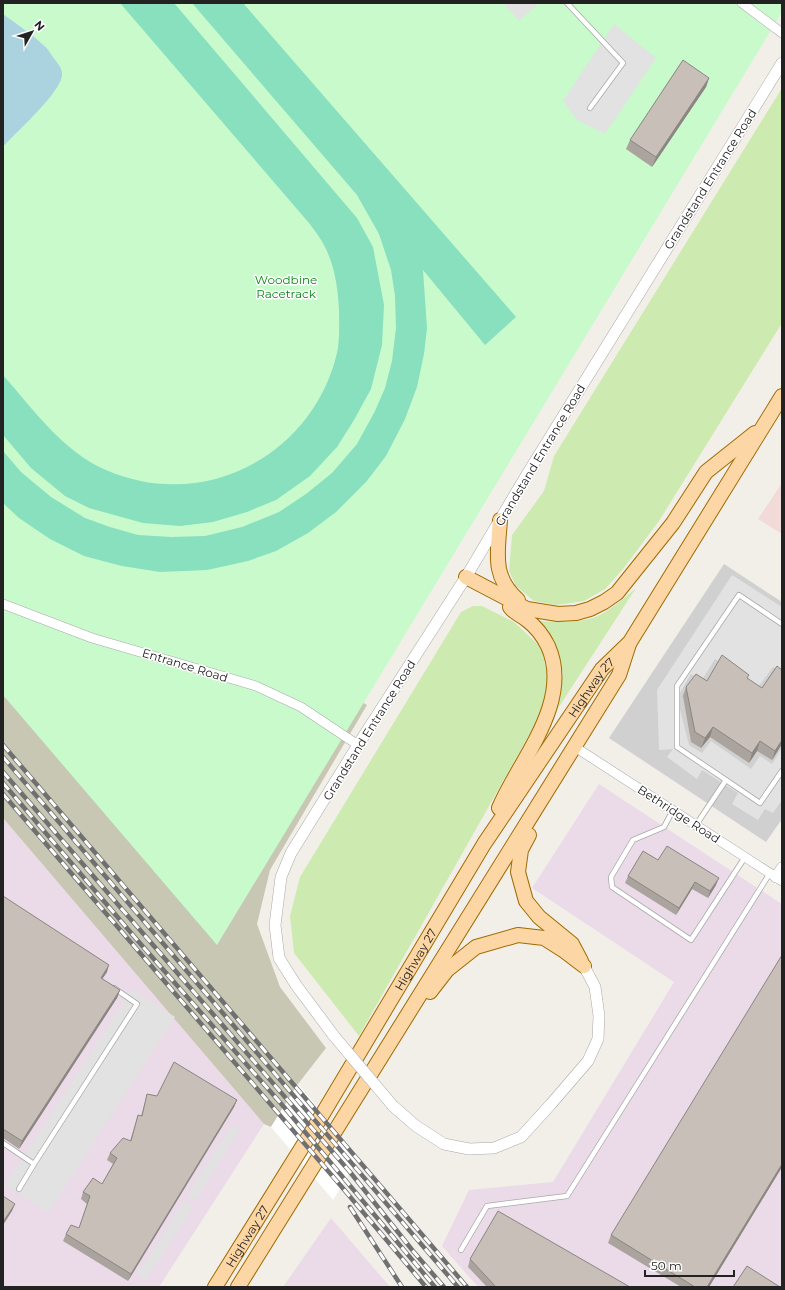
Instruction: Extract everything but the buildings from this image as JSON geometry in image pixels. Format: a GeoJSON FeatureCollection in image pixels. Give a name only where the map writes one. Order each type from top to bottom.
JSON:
{"type":"FeatureCollection","features":[{"type":"Feature","properties":{"kind":"main road","name":"Highway 27"},"geometry":{"type":"LineString","coordinates":[[238,1287],[558,775],[619,675],[630,642],[782,396]]}},
{"type":"Feature","properties":{"kind":"main road"},"geometry":{"type":"LineString","coordinates":[[466,577],[527,609],[558,614],[576,613],[590,609],[604,602],[617,593],[673,523],[706,472],[763,426]]}},
{"type":"Feature","properties":{"kind":"main road"},"geometry":{"type":"LineString","coordinates":[[500,520],[497,565],[500,577],[512,595],[527,609]]}},
{"type":"Feature","properties":{"kind":"main road"},"geometry":{"type":"LineString","coordinates":[[484,844],[502,800],[533,746],[552,700],[555,676],[553,660],[540,633],[528,620],[513,611],[505,598]]}},
{"type":"Feature","properties":{"kind":"main road","name":"Highway 27"},"geometry":{"type":"LineString","coordinates":[[215,1287],[318,1120],[484,844],[602,669],[630,642]]}},
{"type":"Feature","properties":{"kind":"main road"},"geometry":{"type":"LineString","coordinates":[[558,775],[521,850],[518,872],[526,901],[539,917],[572,944],[584,966]]}},
{"type":"Feature","properties":{"kind":"main road"},"geometry":{"type":"LineString","coordinates":[[388,1045],[448,970],[476,947],[518,935],[544,938],[584,966]]}},
{"type":"Feature","properties":{"kind":"street"},"geometry":{"type":"LineString","coordinates":[[742,3],[782,33]]}},
{"type":"Feature","properties":{"kind":"street","name":"Grandstand Entrance Road"},"geometry":{"type":"LineString","coordinates":[[584,966],[595,987],[599,1016],[598,1039],[588,1061],[521,1136],[494,1148],[469,1149],[444,1144],[416,1126],[393,1106],[334,1036],[296,985],[279,958],[274,925],[281,877],[291,853],[358,745],[466,577],[526,476],[782,63]]}},
{"type":"Feature","properties":{"kind":"street","name":"Entrance Road"},"geometry":{"type":"LineString","coordinates":[[3,604],[92,638],[256,686],[301,707],[358,745]]}},
{"type":"Feature","properties":{"kind":"street","name":"Bethridge Road"},"geometry":{"type":"LineString","coordinates":[[575,747],[745,857],[777,874]]}},
{"type":"Feature","properties":{"kind":"lane"},"geometry":{"type":"LineString","coordinates":[[567,3],[623,64],[590,108]]}},
{"type":"Feature","properties":{"kind":"lane"},"geometry":{"type":"LineString","coordinates":[[782,624],[739,595],[677,686],[677,747],[760,803],[782,771]]}},
{"type":"Feature","properties":{"kind":"lane"},"geometry":{"type":"LineString","coordinates":[[696,825],[726,780]]}},
{"type":"Feature","properties":{"kind":"lane"},"geometry":{"type":"LineString","coordinates":[[673,810],[664,827],[633,840],[610,877],[612,887],[692,940],[745,857]]}},
{"type":"Feature","properties":{"kind":"lane"},"geometry":{"type":"LineString","coordinates":[[461,1250],[487,1206],[567,1196],[777,874]]}},
{"type":"Feature","properties":{"kind":"lane"},"geometry":{"type":"LineString","coordinates":[[19,1189],[138,1004],[112,986]]}},
{"type":"Feature","properties":{"kind":"lane"},"geometry":{"type":"LineString","coordinates":[[3,1143],[34,1164]]}},
{"type":"Feature","properties":{"kind":"shaded area"},"geometry":{"type":"Polygon","coordinates":[[[503,3],[539,3],[519,21],[503,3]]]}},
{"type":"Feature","properties":{"kind":"shaded area"},"geometry":{"type":"Polygon","coordinates":[[[614,24],[656,58],[605,134],[577,120],[563,101],[614,24]]]}},
{"type":"Feature","properties":{"kind":"shaded area"},"geometry":{"type":"Polygon","coordinates":[[[782,483],[782,534],[758,519],[782,483]]]}},
{"type":"Feature","properties":{"kind":"shaded area"},"geometry":{"type":"Polygon","coordinates":[[[3,522],[288,661],[367,705],[270,870],[257,924],[280,987],[326,1048],[298,1084],[271,1127],[264,1124],[3,818],[3,522]]]}},
{"type":"Feature","properties":{"kind":"shaded area"},"geometry":{"type":"Polygon","coordinates":[[[724,564],[782,602],[782,819],[766,842],[609,738],[724,564]]]}},
{"type":"Feature","properties":{"kind":"shaded area"},"geometry":{"type":"Polygon","coordinates":[[[732,575],[782,607],[782,673],[773,667],[759,686],[715,659],[702,680],[691,674],[677,698],[689,745],[702,753],[711,741],[751,769],[760,756],[772,764],[782,748],[782,800],[773,813],[765,809],[758,820],[732,804],[738,793],[702,770],[697,779],[667,757],[673,749],[659,750],[657,690],[732,575]]]}},
{"type":"Feature","properties":{"kind":"shaded area"},"geometry":{"type":"Polygon","coordinates":[[[599,784],[782,904],[782,1287],[478,1287],[442,1246],[469,1190],[553,1182],[674,982],[532,888],[599,784]]]}},
{"type":"Feature","properties":{"kind":"shaded area"},"geometry":{"type":"Polygon","coordinates":[[[3,818],[264,1124],[159,1287],[3,1287],[3,818]]]}},
{"type":"Feature","properties":{"kind":"shaded area"},"geometry":{"type":"Polygon","coordinates":[[[132,989],[175,1017],[48,1213],[5,1185],[132,989]]]}},
{"type":"Feature","properties":{"kind":"shaded area"},"geometry":{"type":"Polygon","coordinates":[[[232,1125],[240,1130],[195,1201],[187,1195],[232,1125]]]}},
{"type":"Feature","properties":{"kind":"shaded area"},"geometry":{"type":"Polygon","coordinates":[[[185,1200],[194,1206],[146,1280],[137,1275],[185,1200]]]}},
{"type":"Feature","properties":{"kind":"shaded area"},"geometry":{"type":"Polygon","coordinates":[[[331,1218],[390,1287],[283,1287],[331,1218]]]}},
{"type":"Feature","properties":{"kind":"green space","name":"Woodbine Racetrack"},"geometry":{"type":"Polygon","coordinates":[[[3,3],[782,3],[782,12],[217,945],[3,695],[3,3]]]}},
{"type":"Feature","properties":{"kind":"green space"},"geometry":{"type":"Polygon","coordinates":[[[120,3],[174,3],[357,218],[373,247],[384,305],[382,345],[371,389],[337,447],[310,476],[276,500],[247,512],[213,522],[180,526],[143,523],[89,508],[65,496],[31,468],[3,435],[3,375],[62,441],[90,462],[106,470],[143,482],[180,484],[216,479],[249,466],[279,446],[305,420],[324,389],[337,353],[339,342],[339,310],[337,286],[332,264],[320,239],[309,223],[120,3]]]}},
{"type":"Feature","properties":{"kind":"green space"},"geometry":{"type":"Polygon","coordinates":[[[192,3],[243,3],[516,317],[485,345],[423,270],[427,328],[424,354],[417,387],[405,419],[386,456],[366,482],[336,512],[308,533],[276,551],[248,561],[207,570],[160,572],[122,566],[84,556],[50,539],[19,518],[3,503],[3,451],[21,472],[51,497],[85,518],[110,527],[138,535],[172,537],[205,536],[242,527],[279,512],[306,494],[332,473],[357,444],[375,411],[385,388],[392,361],[396,328],[395,296],[391,270],[379,234],[357,195],[192,3]]]}},
{"type":"Feature","properties":{"kind":"green space"},"geometry":{"type":"Polygon","coordinates":[[[782,88],[782,323],[659,521],[623,569],[605,589],[584,601],[556,605],[534,601],[516,586],[509,571],[512,535],[544,491],[554,456],[782,88]]]}},
{"type":"Feature","properties":{"kind":"green space"},"geometry":{"type":"Polygon","coordinates":[[[636,588],[555,713],[563,674],[559,653],[548,630],[538,621],[559,622],[593,618],[609,609],[636,588]]]}},
{"type":"Feature","properties":{"kind":"green space"},"geometry":{"type":"Polygon","coordinates":[[[473,606],[482,606],[514,622],[542,648],[549,688],[532,730],[359,1036],[294,953],[290,916],[300,877],[461,612],[473,606]]]}},
{"type":"Feature","properties":{"kind":"water"},"geometry":{"type":"Polygon","coordinates":[[[3,14],[33,36],[46,48],[59,66],[62,74],[55,91],[47,101],[3,147],[3,14]]]}},
{"type":"Feature","properties":{"kind":"pier"},"geometry":{"type":"Polygon","coordinates":[[[298,1084],[359,1157],[333,1200],[271,1127],[298,1084]]]}},
{"type":"Feature","properties":{"kind":"railway"},"geometry":{"type":"LineString","coordinates":[[3,745],[467,1287]]}},
{"type":"Feature","properties":{"kind":"railway"},"geometry":{"type":"LineString","coordinates":[[3,757],[458,1287]]}},
{"type":"Feature","properties":{"kind":"railway"},"geometry":{"type":"LineString","coordinates":[[3,772],[350,1172],[413,1251],[444,1287]]}},
{"type":"Feature","properties":{"kind":"railway"},"geometry":{"type":"LineString","coordinates":[[3,783],[138,941],[284,1107],[435,1287]]}},
{"type":"Feature","properties":{"kind":"railway"},"geometry":{"type":"LineString","coordinates":[[3,794],[341,1186],[426,1287]]}},
{"type":"Feature","properties":{"kind":"railway"},"geometry":{"type":"LineString","coordinates":[[350,1207],[402,1287]]}}]}
